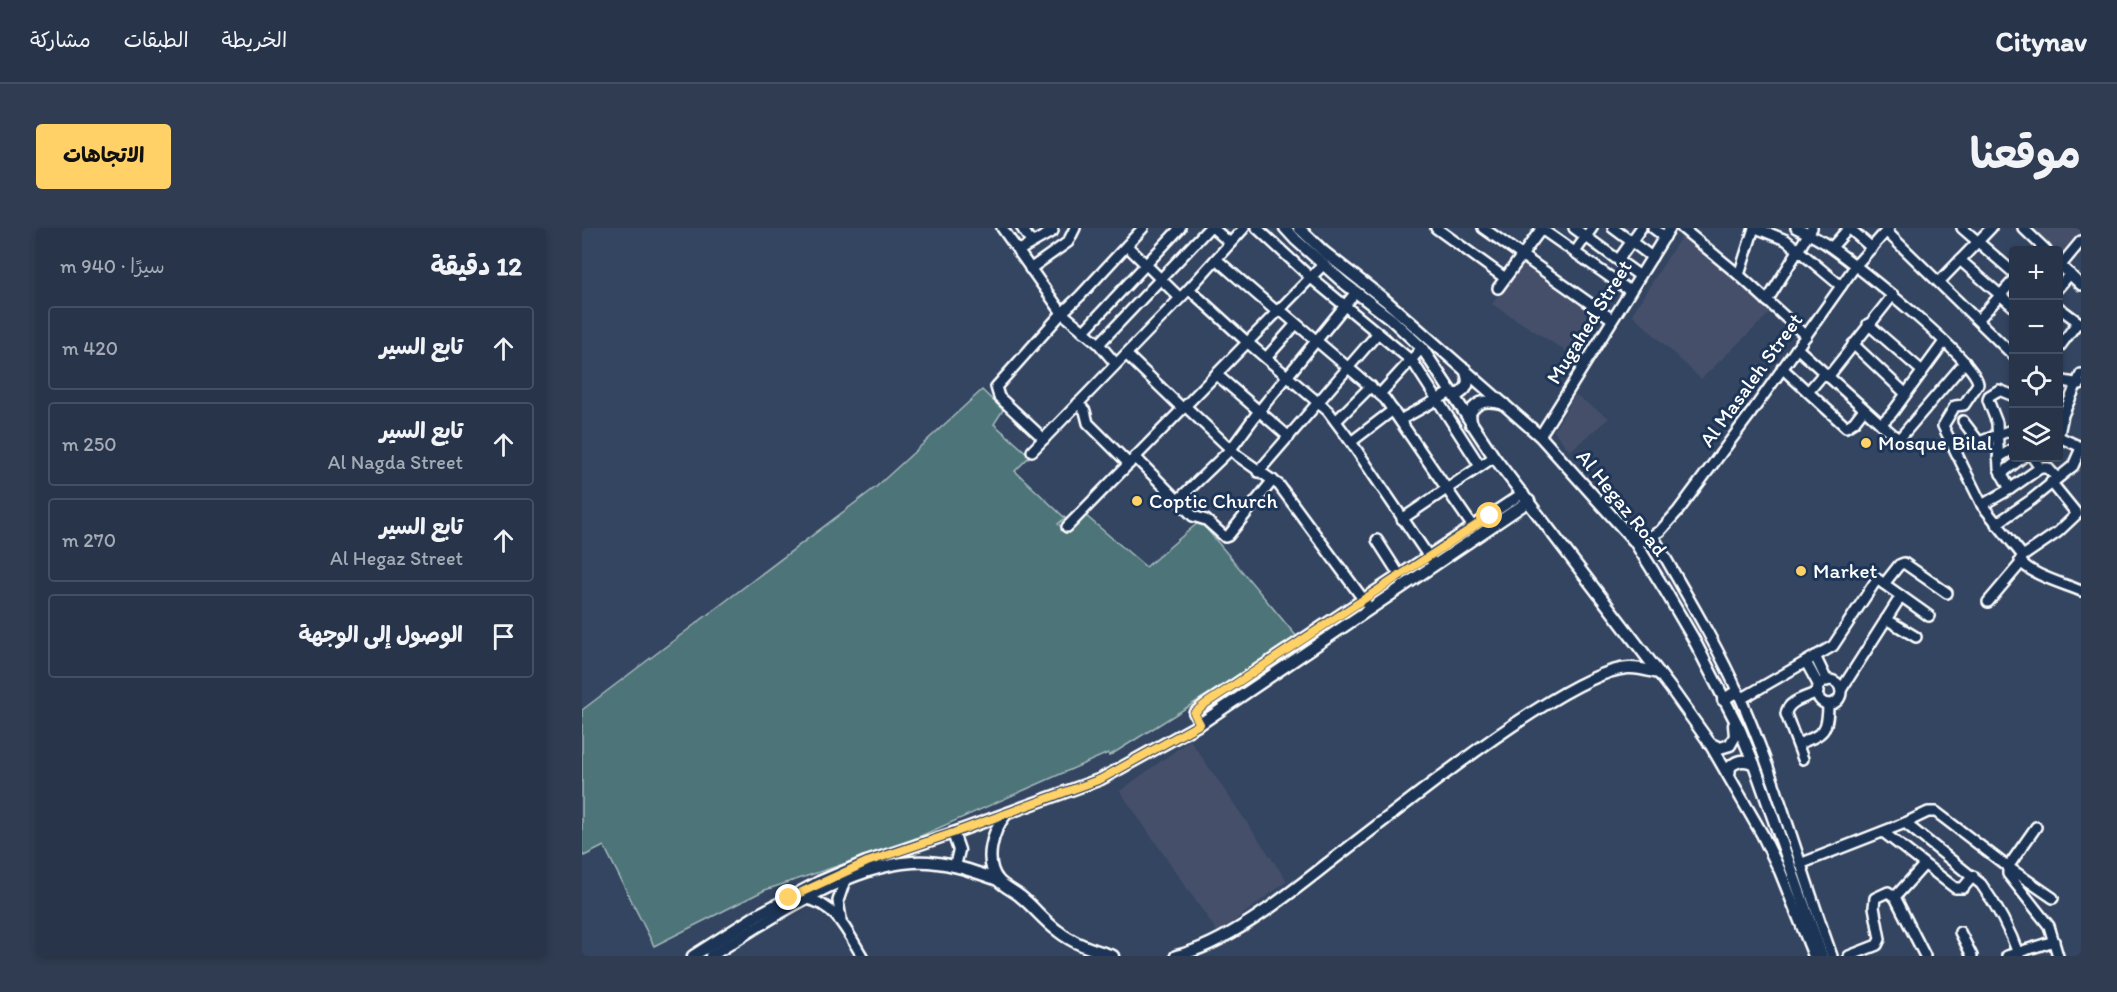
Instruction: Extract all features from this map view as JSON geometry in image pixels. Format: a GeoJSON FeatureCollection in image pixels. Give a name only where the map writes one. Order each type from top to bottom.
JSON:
{"type":"FeatureCollection","features":[{"type":"Feature","properties":{"kind":"main road"},"geometry":{"type":"LineString","coordinates":[[1285,228],[1422,348],[1494,457],[1659,673],[1708,742],[1762,834],[1780,871],[1814,956]]}},
{"type":"Feature","properties":{"kind":"main road","name":"Al Hegaz Road"},"geometry":{"type":"LineString","coordinates":[[1299,228],[1324,252],[1385,300],[1507,405],[1540,436],[1635,542],[1687,629],[1733,717],[1785,835],[1822,956]]}},
{"type":"Feature","properties":{"kind":"main road"},"geometry":{"type":"LineString","coordinates":[[1452,393],[1460,394],[1468,385],[1465,369]]}},
{"type":"Feature","properties":{"kind":"main road"},"geometry":{"type":"LineString","coordinates":[[1471,425],[1470,413],[1478,404],[1492,401],[1507,405]]}},
{"type":"Feature","properties":{"kind":"main road"},"geometry":{"type":"LineString","coordinates":[[693,956],[766,910],[819,882],[867,862],[1101,779],[1200,724],[1371,610],[1432,562],[1526,497]]}},
{"type":"Feature","properties":{"kind":"main road"},"geometry":{"type":"LineString","coordinates":[[1176,956],[1194,952],[1217,941],[1248,921],[1303,883],[1492,740],[1555,698],[1612,671],[1627,668],[1659,673]]}},
{"type":"Feature","properties":{"kind":"main road"},"geometry":{"type":"LineString","coordinates":[[1723,700],[1739,695]]}},
{"type":"Feature","properties":{"kind":"main road"},"geometry":{"type":"LineString","coordinates":[[1708,742],[1720,748],[1730,745],[1735,736],[1733,717]]}},
{"type":"Feature","properties":{"kind":"main road"},"geometry":{"type":"LineString","coordinates":[[1729,776],[1730,767],[1739,761],[1744,760],[1754,764]]}},
{"type":"Feature","properties":{"kind":"main road"},"geometry":{"type":"LineString","coordinates":[[998,880],[993,867],[992,845],[995,832],[1007,814]]}},
{"type":"Feature","properties":{"kind":"main road"},"geometry":{"type":"LineString","coordinates":[[953,833],[959,850],[955,866]]}},
{"type":"Feature","properties":{"kind":"main road"},"geometry":{"type":"LineString","coordinates":[[711,956],[806,899],[845,880],[890,866],[913,862],[955,866],[998,880],[1021,897],[1059,932],[1084,946],[1113,956]]}},
{"type":"Feature","properties":{"kind":"street"},"geometry":{"type":"LineString","coordinates":[[1002,228],[1062,313],[1099,344],[1115,363]]}},
{"type":"Feature","properties":{"kind":"street"},"geometry":{"type":"LineString","coordinates":[[1022,228],[1031,242]]}},
{"type":"Feature","properties":{"kind":"street"},"geometry":{"type":"LineString","coordinates":[[1030,269],[1073,236],[1074,228]]}},
{"type":"Feature","properties":{"kind":"street"},"geometry":{"type":"LineString","coordinates":[[1044,439],[999,398],[996,387],[1143,228]]}},
{"type":"Feature","properties":{"kind":"street"},"geometry":{"type":"LineString","coordinates":[[1083,332],[1180,228]]}},
{"type":"Feature","properties":{"kind":"street"},"geometry":{"type":"LineString","coordinates":[[1099,344],[1211,228],[1230,243]]}},
{"type":"Feature","properties":{"kind":"street"},"geometry":{"type":"LineString","coordinates":[[1032,451],[1189,289],[1244,228]]}},
{"type":"Feature","properties":{"kind":"street"},"geometry":{"type":"LineString","coordinates":[[1257,228],[1310,277],[1411,360],[1480,466]]}},
{"type":"Feature","properties":{"kind":"street"},"geometry":{"type":"LineString","coordinates":[[1436,228],[1505,278]]}},
{"type":"Feature","properties":{"kind":"street"},"geometry":{"type":"LineString","coordinates":[[1483,228],[1612,319]]}},
{"type":"Feature","properties":{"kind":"street"},"geometry":{"type":"LineString","coordinates":[[1497,288],[1541,228],[1630,291]]}},
{"type":"Feature","properties":{"kind":"street"},"geometry":{"type":"LineString","coordinates":[[1574,228],[1640,276]]}},
{"type":"Feature","properties":{"kind":"street"},"geometry":{"type":"LineString","coordinates":[[1575,252],[1592,228]]}},
{"type":"Feature","properties":{"kind":"street"},"geometry":{"type":"LineString","coordinates":[[1614,228],[1652,257]]}},
{"type":"Feature","properties":{"kind":"street"},"geometry":{"type":"LineString","coordinates":[[1619,259],[1641,228]]}},
{"type":"Feature","properties":{"kind":"street"},"geometry":{"type":"LineString","coordinates":[[1653,228],[1667,232]]}},
{"type":"Feature","properties":{"kind":"street"},"geometry":{"type":"LineString","coordinates":[[1682,228],[1739,275],[1806,336]]}},
{"type":"Feature","properties":{"kind":"street"},"geometry":{"type":"LineString","coordinates":[[1739,275],[1755,228],[1786,240],[1841,286]]}},
{"type":"Feature","properties":{"kind":"street"},"geometry":{"type":"LineString","coordinates":[[1796,228],[1810,231],[1856,265],[1893,295],[1965,362],[1977,378],[1978,384],[1964,405],[1955,406],[1943,426],[1982,505],[2022,559],[2038,574],[2081,591]]}},
{"type":"Feature","properties":{"kind":"street"},"geometry":{"type":"LineString","coordinates":[[1832,247],[1849,228],[1872,248]]}},
{"type":"Feature","properties":{"kind":"street"},"geometry":{"type":"LineString","coordinates":[[1962,228],[2009,269]]}},
{"type":"Feature","properties":{"kind":"street"},"geometry":{"type":"LineString","coordinates":[[1939,282],[1991,228]]}},
{"type":"Feature","properties":{"kind":"street"},"geometry":{"type":"LineString","coordinates":[[2023,228],[2042,246]]}},
{"type":"Feature","properties":{"kind":"street"},"geometry":{"type":"LineString","coordinates":[[1888,229],[2011,354]]}},
{"type":"Feature","properties":{"kind":"street","name":"Al Masaleh Street"},"geometry":{"type":"LineString","coordinates":[[1635,542],[1660,531],[1678,511],[1856,265],[1888,229]]}},
{"type":"Feature","properties":{"kind":"street"},"geometry":{"type":"LineString","coordinates":[[1018,251],[1052,230],[1062,246]]}},
{"type":"Feature","properties":{"kind":"street"},"geometry":{"type":"LineString","coordinates":[[1767,301],[1810,231]]}},
{"type":"Feature","properties":{"kind":"street","name":"Mugahed Street"},"geometry":{"type":"LineString","coordinates":[[1540,436],[1667,232]]}},
{"type":"Feature","properties":{"kind":"street"},"geometry":{"type":"LineString","coordinates":[[2063,261],[2081,241]]}},
{"type":"Feature","properties":{"kind":"street"},"geometry":{"type":"LineString","coordinates":[[1127,246],[1180,298]]}},
{"type":"Feature","properties":{"kind":"street"},"geometry":{"type":"LineString","coordinates":[[1216,259],[1380,394],[1394,410],[1473,527]]}},
{"type":"Feature","properties":{"kind":"street"},"geometry":{"type":"LineString","coordinates":[[1960,261],[2009,304]]}},
{"type":"Feature","properties":{"kind":"street"},"geometry":{"type":"LineString","coordinates":[[1067,526],[1324,264]]}},
{"type":"Feature","properties":{"kind":"street"},"geometry":{"type":"LineString","coordinates":[[2063,266],[2077,278],[2063,285]]}},
{"type":"Feature","properties":{"kind":"street"},"geometry":{"type":"LineString","coordinates":[[1978,320],[2009,285]]}},
{"type":"Feature","properties":{"kind":"street"},"geometry":{"type":"LineString","coordinates":[[1189,289],[1247,342],[1319,402],[1336,421],[1432,562]]}},
{"type":"Feature","properties":{"kind":"street"},"geometry":{"type":"LineString","coordinates":[[1178,500],[1231,449],[1356,292]]}},
{"type":"Feature","properties":{"kind":"street"},"geometry":{"type":"LineString","coordinates":[[1808,392],[1826,375],[1893,295]]}},
{"type":"Feature","properties":{"kind":"street"},"geometry":{"type":"LineString","coordinates":[[2063,312],[2079,323],[2063,343]]}},
{"type":"Feature","properties":{"kind":"street"},"geometry":{"type":"LineString","coordinates":[[1266,358],[1296,324]]}},
{"type":"Feature","properties":{"kind":"street"},"geometry":{"type":"LineString","coordinates":[[1868,324],[1922,371]]}},
{"type":"Feature","properties":{"kind":"street"},"geometry":{"type":"LineString","coordinates":[[1258,472],[1378,333]]}},
{"type":"Feature","properties":{"kind":"street"},"geometry":{"type":"LineString","coordinates":[[1881,424],[1944,342]]}},
{"type":"Feature","properties":{"kind":"street"},"geometry":{"type":"LineString","coordinates":[[1853,344],[1905,393]]}},
{"type":"Feature","properties":{"kind":"street"},"geometry":{"type":"LineString","coordinates":[[1380,394],[1422,348]]}},
{"type":"Feature","properties":{"kind":"street"},"geometry":{"type":"LineString","coordinates":[[1797,348],[1897,438],[1900,438],[1965,362]]}},
{"type":"Feature","properties":{"kind":"street"},"geometry":{"type":"LineString","coordinates":[[1126,354],[1231,449],[1281,488],[1371,610]]}},
{"type":"Feature","properties":{"kind":"street"},"geometry":{"type":"LineString","coordinates":[[1782,368],[1846,427],[1854,422],[1864,409]]}},
{"type":"Feature","properties":{"kind":"street"},"geometry":{"type":"LineString","coordinates":[[1216,374],[1289,437]]}},
{"type":"Feature","properties":{"kind":"street"},"geometry":{"type":"LineString","coordinates":[[2063,410],[2081,374]]}},
{"type":"Feature","properties":{"kind":"street"},"geometry":{"type":"LineString","coordinates":[[2063,381],[2078,384]]}},
{"type":"Feature","properties":{"kind":"street"},"geometry":{"type":"LineString","coordinates":[[1336,421],[1371,386]]}},
{"type":"Feature","properties":{"kind":"street"},"geometry":{"type":"LineString","coordinates":[[2009,394],[1999,390],[1989,396],[1988,400],[1997,423],[2001,474],[2010,489]]}},
{"type":"Feature","properties":{"kind":"street"},"geometry":{"type":"LineString","coordinates":[[1400,420],[1452,393]]}},
{"type":"Feature","properties":{"kind":"street"},"geometry":{"type":"LineString","coordinates":[[1077,403],[1085,411],[1088,423],[1178,500],[1193,516],[1206,520],[1226,537],[1273,480]]}},
{"type":"Feature","properties":{"kind":"street"},"geometry":{"type":"LineString","coordinates":[[1351,442],[1394,410]]}},
{"type":"Feature","properties":{"kind":"street"},"geometry":{"type":"LineString","coordinates":[[1963,421],[1979,442],[2009,431]]}},
{"type":"Feature","properties":{"kind":"street"},"geometry":{"type":"LineString","coordinates":[[1996,524],[2031,500],[2073,466],[2081,448],[2063,439]]}},
{"type":"Feature","properties":{"kind":"street"},"geometry":{"type":"LineString","coordinates":[[1998,458],[2009,450]]}},
{"type":"Feature","properties":{"kind":"street"},"geometry":{"type":"LineString","coordinates":[[1402,519],[1494,457]]}},
{"type":"Feature","properties":{"kind":"street"},"geometry":{"type":"LineString","coordinates":[[2001,474],[2017,462]]}},
{"type":"Feature","properties":{"kind":"street"},"geometry":{"type":"LineString","coordinates":[[1988,602],[2022,559],[2058,532],[2079,512],[2037,462]]}},
{"type":"Feature","properties":{"kind":"street"},"geometry":{"type":"LineString","coordinates":[[1982,505],[2044,468],[2049,462]]}},
{"type":"Feature","properties":{"kind":"street"},"geometry":{"type":"LineString","coordinates":[[2073,466],[2081,474]]}},
{"type":"Feature","properties":{"kind":"street"},"geometry":{"type":"LineString","coordinates":[[1200,724],[1194,713],[1205,704],[1400,576],[1432,562],[1473,527],[1526,497]]}},
{"type":"Feature","properties":{"kind":"street"},"geometry":{"type":"LineString","coordinates":[[1653,536],[1716,646],[1739,695],[1757,738],[1785,835],[1800,864],[1832,956]]}},
{"type":"Feature","properties":{"kind":"street"},"geometry":{"type":"LineString","coordinates":[[1377,540],[1400,576]]}},
{"type":"Feature","properties":{"kind":"street"},"geometry":{"type":"LineString","coordinates":[[1884,584],[1900,564],[1904,563],[1947,593]]}},
{"type":"Feature","properties":{"kind":"street"},"geometry":{"type":"LineString","coordinates":[[1739,695],[1833,646],[1877,579],[1929,616]]}},
{"type":"Feature","properties":{"kind":"street"},"geometry":{"type":"LineString","coordinates":[[1815,656],[1821,686],[1820,700],[1828,704],[1834,703],[1839,699],[1841,690],[1901,596]]}},
{"type":"Feature","properties":{"kind":"street"},"geometry":{"type":"LineString","coordinates":[[1886,619],[1916,637]]}},
{"type":"Feature","properties":{"kind":"street"},"geometry":{"type":"LineString","coordinates":[[1806,662],[1821,686]]}},
{"type":"Feature","properties":{"kind":"street"},"geometry":{"type":"LineString","coordinates":[[1803,759],[1786,709],[1821,686],[1836,683],[1841,690]]}},
{"type":"Feature","properties":{"kind":"street"},"geometry":{"type":"LineString","coordinates":[[1797,744],[1818,737],[1824,732],[1828,721],[1828,704]]}},
{"type":"Feature","properties":{"kind":"street"},"geometry":{"type":"LineString","coordinates":[[1800,864],[1928,812],[1936,812],[2053,898]]}},
{"type":"Feature","properties":{"kind":"street"},"geometry":{"type":"LineString","coordinates":[[1905,823],[1973,876],[1989,895],[2009,930],[2018,954]]}},
{"type":"Feature","properties":{"kind":"street"},"geometry":{"type":"LineString","coordinates":[[2036,827],[2008,867],[2009,877],[2049,926],[2058,956]]}},
{"type":"Feature","properties":{"kind":"street"},"geometry":{"type":"LineString","coordinates":[[1883,832],[1955,888],[1963,888],[1973,876]]}},
{"type":"Feature","properties":{"kind":"street"},"geometry":{"type":"LineString","coordinates":[[1895,897],[1924,865]]}},
{"type":"Feature","properties":{"kind":"street"},"geometry":{"type":"LineString","coordinates":[[842,924],[838,901],[845,880]]}},
{"type":"Feature","properties":{"kind":"street"},"geometry":{"type":"LineString","coordinates":[[1849,956],[1877,945],[1880,939],[1874,906],[1875,898],[1888,892],[1895,897],[1925,956]]}},
{"type":"Feature","properties":{"kind":"street"},"geometry":{"type":"LineString","coordinates":[[806,899],[815,900],[826,906],[842,924],[862,956]]}},
{"type":"Feature","properties":{"kind":"street"},"geometry":{"type":"LineString","coordinates":[[1960,932],[1972,956]]}},
{"type":"Feature","properties":{"kind":"street"},"geometry":{"type":"LineString","coordinates":[[2007,956],[2054,941]]}},
{"type":"Feature","properties":{"kind":"shaded area"},"geometry":{"type":"Polygon","coordinates":[[[2030,228],[2081,228],[2081,237],[2063,257],[2063,246],[2048,246],[2030,228]]]}},
{"type":"Feature","properties":{"kind":"shaded area"},"geometry":{"type":"Polygon","coordinates":[[[1684,232],[1770,313],[1701,379],[1632,314],[1684,232]]]}},
{"type":"Feature","properties":{"kind":"shaded area"},"geometry":{"type":"Polygon","coordinates":[[[1519,261],[1600,313],[1572,355],[1492,304],[1519,261]]]}},
{"type":"Feature","properties":{"kind":"shaded area"},"geometry":{"type":"Polygon","coordinates":[[[1575,395],[1609,418],[1570,451],[1554,431],[1575,395]]]}},
{"type":"Feature","properties":{"kind":"shaded area"},"geometry":{"type":"Polygon","coordinates":[[[1190,740],[1287,881],[1218,933],[1120,791],[1190,740]]]}},
{"type":"Feature","properties":{"kind":"green space"},"geometry":{"type":"Polygon","coordinates":[[[982,390],[1003,410],[994,424],[1030,456],[1015,471],[1065,518],[1058,524],[1069,533],[1085,515],[1146,567],[1200,521],[1298,638],[1109,756],[1108,753],[898,846],[765,890],[654,946],[604,846],[584,856],[582,853],[582,710],[876,487],[982,390]]]}},
{"type":"Feature","properties":{"kind":"place","name":"Mosque Bilal"},"geometry":{"type":"Point","coordinates":[1866,443]}},
{"type":"Feature","properties":{"kind":"place","name":"Coptic Church"},"geometry":{"type":"Point","coordinates":[1137,501]}},
{"type":"Feature","properties":{"kind":"place","name":"Market"},"geometry":{"type":"Point","coordinates":[1801,571]}},
{"type":"Feature","properties":{"kind":"route"},"geometry":{"type":"LineString","coordinates":[[789,898],[819,882],[867,862],[1101,779],[1151,752],[1200,724],[1194,713],[1205,704],[1490,516]]}}]}
